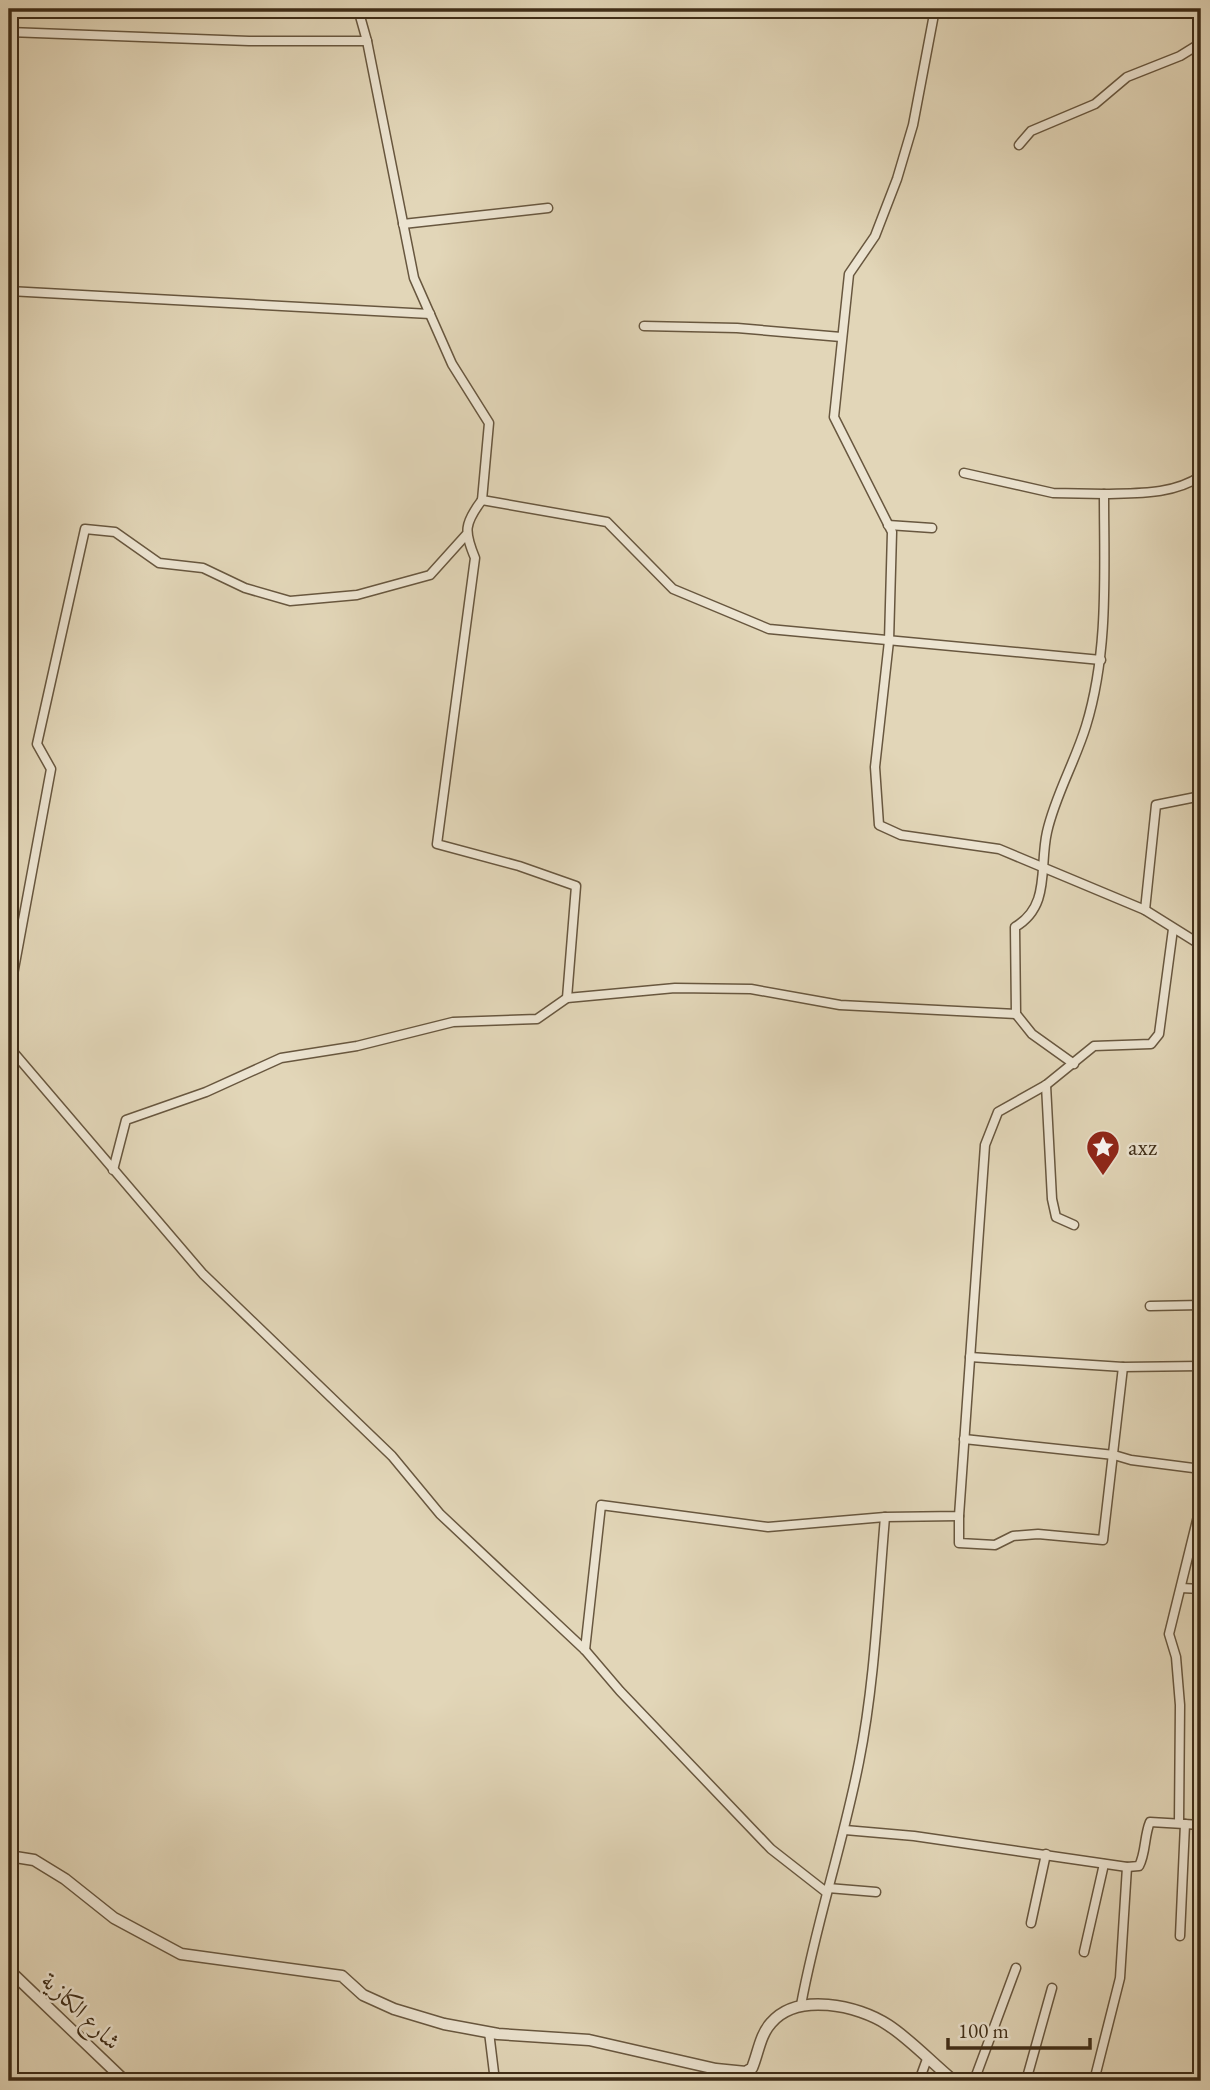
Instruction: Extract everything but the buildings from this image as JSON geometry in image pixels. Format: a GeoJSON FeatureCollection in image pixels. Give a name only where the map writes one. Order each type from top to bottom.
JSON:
{"type":"FeatureCollection","features":[{"type":"Feature","properties":{"kind":"street"},"geometry":{"type":"LineString","coordinates":[[9,996],[51,769],[37,744],[85,529],[115,532],[159,563],[203,568],[245,588],[290,601],[357,595],[430,575],[466,535],[470,516],[482,500],[489,423],[452,364],[414,278],[368,41],[358,9]]}},
{"type":"Feature","properties":{"kind":"street"},"geometry":{"type":"LineString","coordinates":[[935,9],[913,125],[897,178],[874,236],[849,274],[834,417],[892,533],[889,641],[875,767],[880,825],[901,835],[999,849],[1145,910],[1201,945]]}},
{"type":"Feature","properties":{"kind":"street"},"geometry":{"type":"LineString","coordinates":[[9,32],[249,41],[368,41]]}},
{"type":"Feature","properties":{"kind":"street"},"geometry":{"type":"LineString","coordinates":[[1019,145],[1031,131],[1095,103],[1127,77],[1180,56],[1201,43]]}},
{"type":"Feature","properties":{"kind":"street"},"geometry":{"type":"LineString","coordinates":[[403,224],[548,208]]}},
{"type":"Feature","properties":{"kind":"street"},"geometry":{"type":"LineString","coordinates":[[9,291],[430,314]]}},
{"type":"Feature","properties":{"kind":"street"},"geometry":{"type":"LineString","coordinates":[[644,327],[737,328],[841,337]]}},
{"type":"Feature","properties":{"kind":"street"},"geometry":{"type":"LineString","coordinates":[[964,473],[1053,493],[1104,494],[1183,488],[1201,476]]}},
{"type":"Feature","properties":{"kind":"street"},"geometry":{"type":"LineString","coordinates":[[1074,1064],[1032,1034],[1016,1014],[1015,927],[1030,918],[1039,899],[1047,831],[1086,725],[1101,660],[1105,562],[1104,494]]}},
{"type":"Feature","properties":{"kind":"street"},"geometry":{"type":"LineString","coordinates":[[482,500],[607,522],[673,589],[769,629],[1101,660]]}},
{"type":"Feature","properties":{"kind":"street"},"geometry":{"type":"LineString","coordinates":[[888,525],[932,528]]}},
{"type":"Feature","properties":{"kind":"street"},"geometry":{"type":"LineString","coordinates":[[466,535],[475,558],[437,844],[519,866],[576,886],[566,998]]}},
{"type":"Feature","properties":{"kind":"street"},"geometry":{"type":"LineString","coordinates":[[1145,910],[1156,805],[1201,796]]}},
{"type":"Feature","properties":{"kind":"street"},"geometry":{"type":"LineString","coordinates":[[1123,1367],[1104,1540],[1038,1534],[1013,1536],[995,1545],[959,1542],[985,1145],[998,1112],[1046,1085],[1094,1046],[1151,1044],[1159,1034],[1173,929]]}},
{"type":"Feature","properties":{"kind":"street"},"geometry":{"type":"LineString","coordinates":[[113,1170],[126,1120],[206,1092],[281,1058],[357,1046],[453,1022],[537,1019],[566,998],[675,988],[751,989],[840,1005],[1016,1014]]}},
{"type":"Feature","properties":{"kind":"street"},"geometry":{"type":"LineString","coordinates":[[9,1047],[202,1275],[392,1456],[440,1514],[585,1650],[771,1849],[827,1890],[876,1892]]}},
{"type":"Feature","properties":{"kind":"street"},"geometry":{"type":"LineString","coordinates":[[1046,1085],[1052,1199],[1056,1217],[1074,1225]]}},
{"type":"Feature","properties":{"kind":"street"},"geometry":{"type":"LineString","coordinates":[[1150,1306],[1201,1305]]}},
{"type":"Feature","properties":{"kind":"street"},"geometry":{"type":"LineString","coordinates":[[970,1357],[1123,1367],[1201,1366]]}},
{"type":"Feature","properties":{"kind":"street"},"geometry":{"type":"LineString","coordinates":[[964,1439],[1114,1455],[1201,1469]]}},
{"type":"Feature","properties":{"kind":"street"},"geometry":{"type":"LineString","coordinates":[[1180,1936],[1180,1705],[1176,1657],[1169,1634],[1201,1504]]}},
{"type":"Feature","properties":{"kind":"street"},"geometry":{"type":"LineString","coordinates":[[585,1650],[601,1505],[670,1512],[749,1526],[885,1517],[959,1516]]}},
{"type":"Feature","properties":{"kind":"street"},"geometry":{"type":"LineString","coordinates":[[802,2006],[811,1949],[845,1830],[866,1717],[885,1517]]}},
{"type":"Feature","properties":{"kind":"street"},"geometry":{"type":"LineString","coordinates":[[1181,1588],[1201,1589]]}},
{"type":"Feature","properties":{"kind":"street"},"geometry":{"type":"LineString","coordinates":[[845,1830],[914,1836],[1127,1867],[1139,1866],[1144,1835],[1150,1822],[1201,1825]]}},
{"type":"Feature","properties":{"kind":"street"},"geometry":{"type":"LineString","coordinates":[[1031,1923],[1046,1854]]}},
{"type":"Feature","properties":{"kind":"street"},"geometry":{"type":"LineString","coordinates":[[9,1856],[34,1860],[65,1879],[114,1918],[181,1954],[342,1976],[363,1995],[394,2009],[444,2024],[489,2032],[589,2040],[749,2076],[770,2023],[802,2006],[834,2006],[867,2013],[888,2025],[954,2081]]}},
{"type":"Feature","properties":{"kind":"street"},"geometry":{"type":"LineString","coordinates":[[1084,1952],[1104,1864]]}},
{"type":"Feature","properties":{"kind":"street"},"geometry":{"type":"LineString","coordinates":[[1094,2081],[1120,1978],[1127,1867]]}},
{"type":"Feature","properties":{"kind":"street"},"geometry":{"type":"LineString","coordinates":[[974,2081],[1016,1968]]}},
{"type":"Feature","properties":{"kind":"street","name":"شارع الكازية"},"geometry":{"type":"LineString","coordinates":[[9,1970],[125,2081]]}},
{"type":"Feature","properties":{"kind":"street"},"geometry":{"type":"LineString","coordinates":[[1026,2081],[1052,1988]]}},
{"type":"Feature","properties":{"kind":"street"},"geometry":{"type":"LineString","coordinates":[[489,2032],[495,2081]]}},
{"type":"Feature","properties":{"kind":"street"},"geometry":{"type":"LineString","coordinates":[[919,2081],[928,2059]]}},
{"type":"Feature","properties":{"kind":"place","name":"axz"},"geometry":{"type":"Point","coordinates":[1103,1177]}}]}
